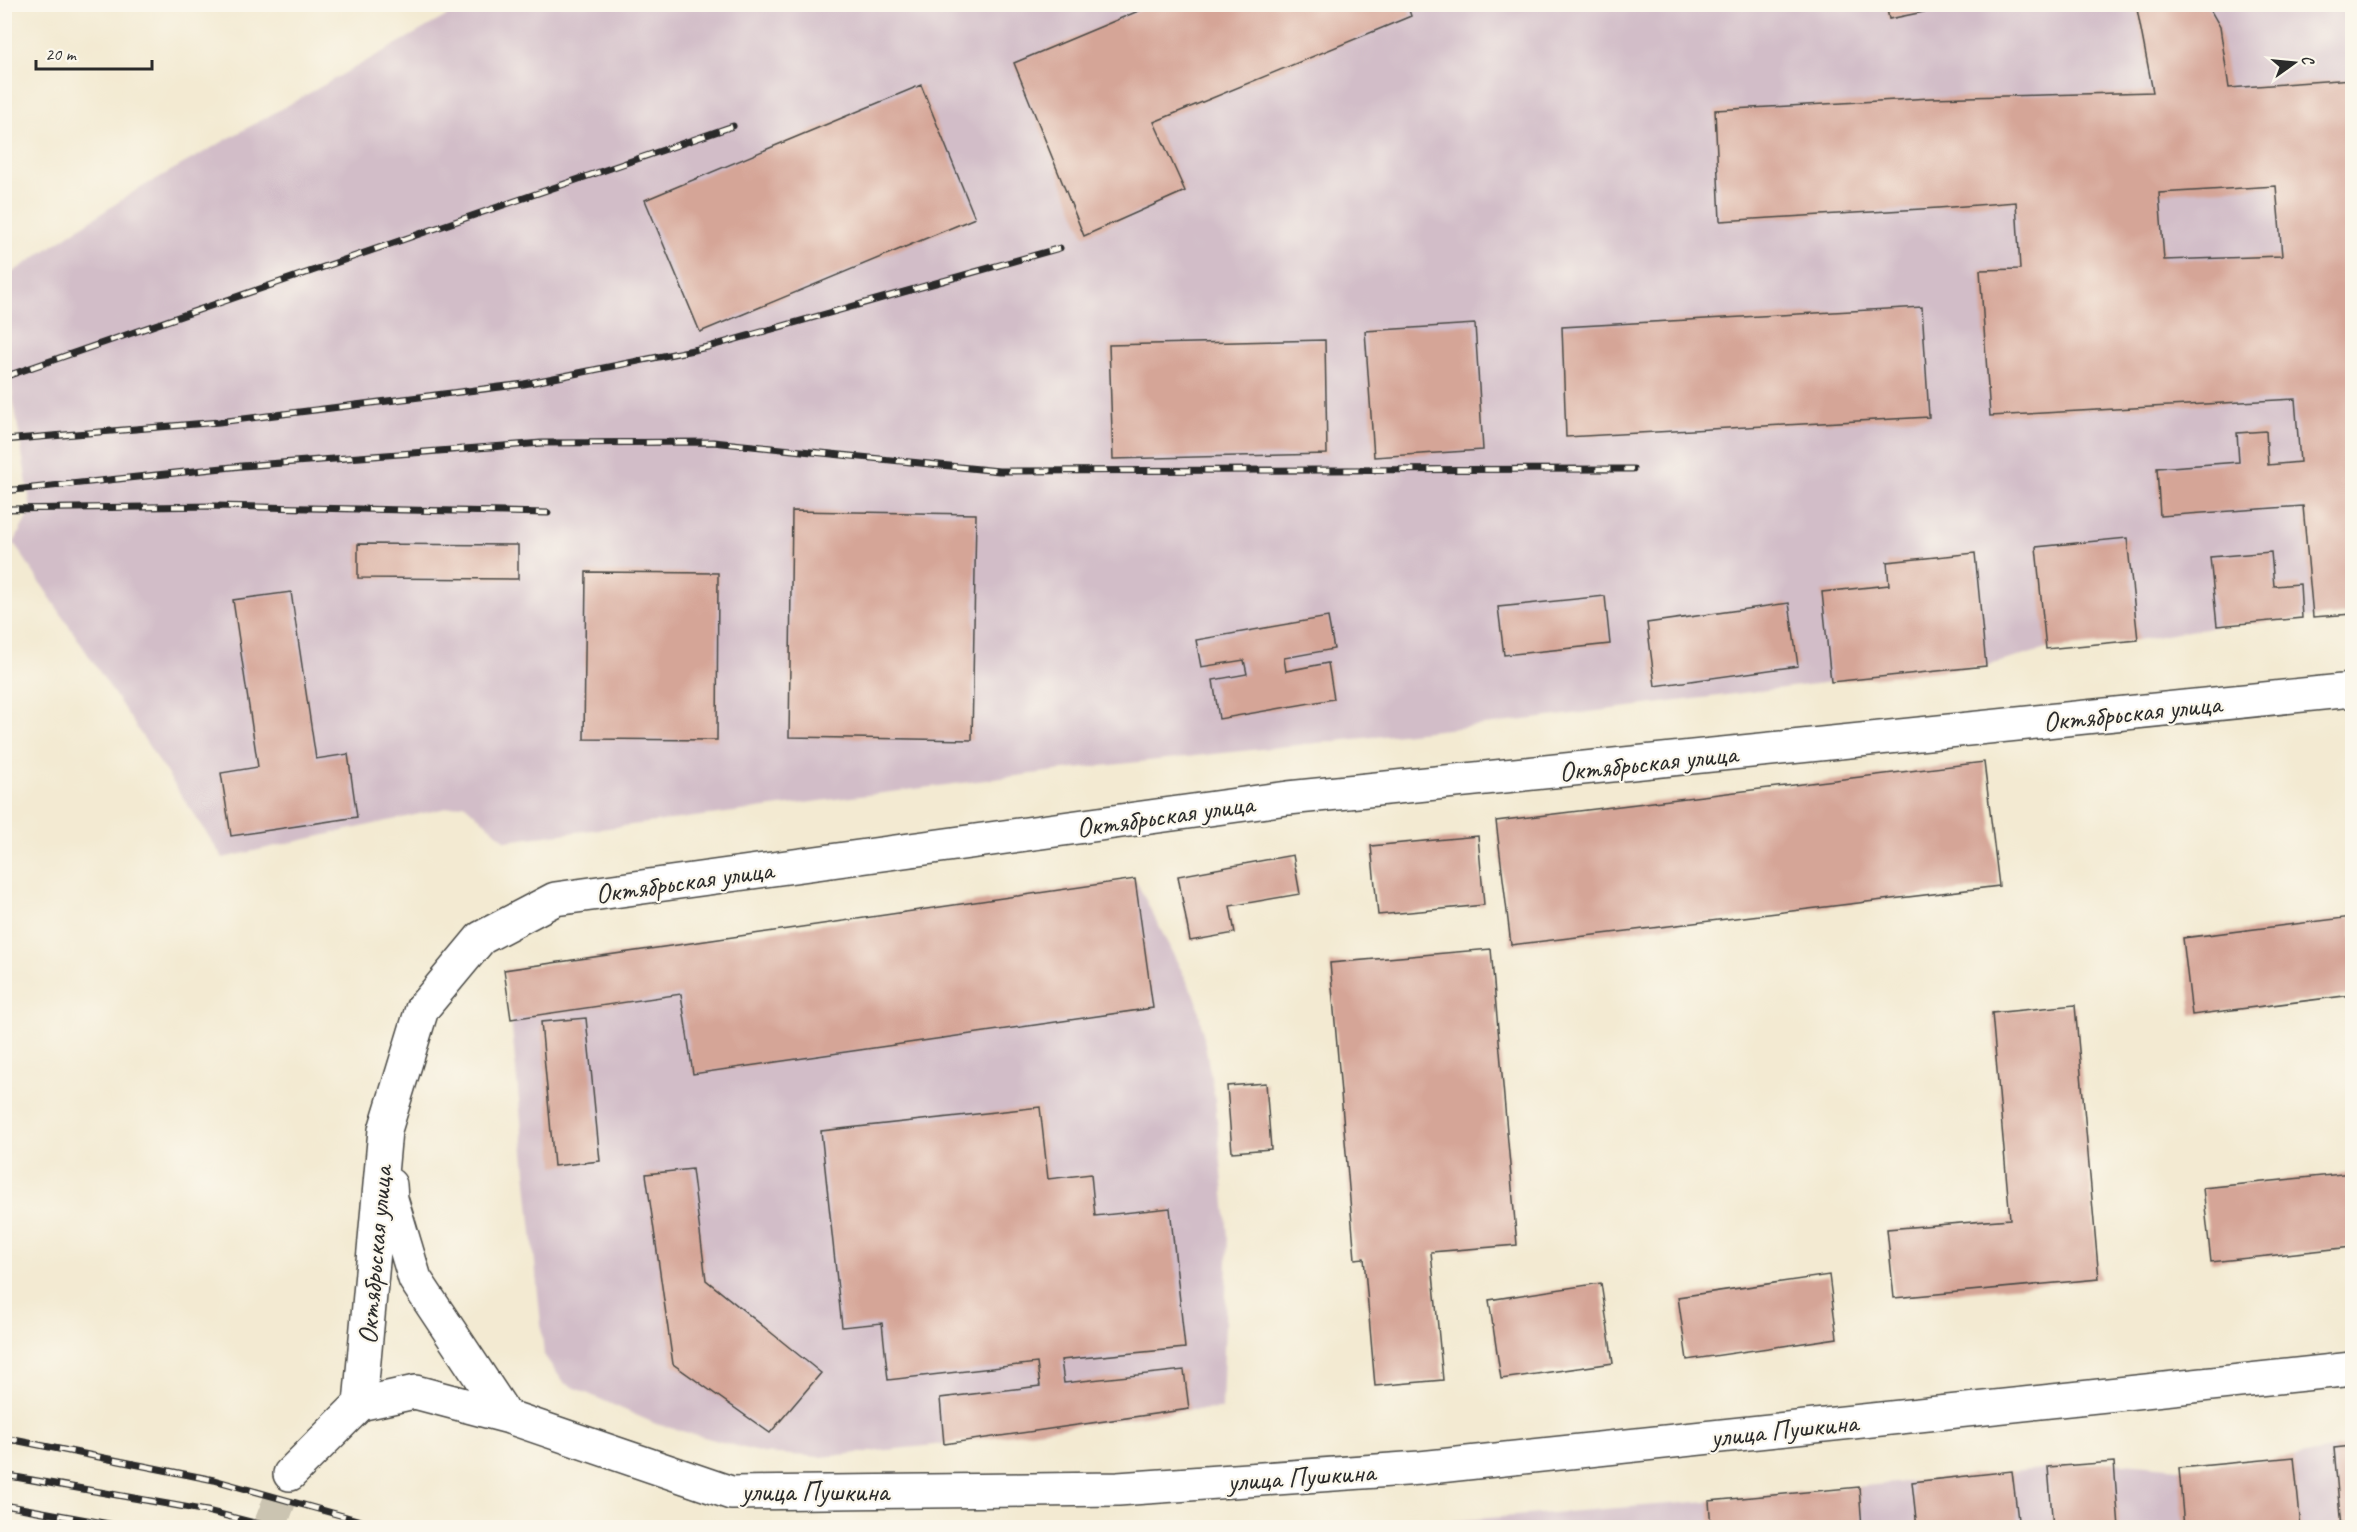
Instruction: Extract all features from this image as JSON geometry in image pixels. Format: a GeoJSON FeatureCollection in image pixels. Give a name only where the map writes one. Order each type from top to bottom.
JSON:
{"type":"FeatureCollection","features":[{"type":"Feature","properties":{"kind":"street","name":"Октябрьская улица"},"geometry":{"type":"LineString","coordinates":[[360,1404],[385,1130],[422,1009],[481,938],[555,899],[1288,798],[2352,690]]}},
{"type":"Feature","properties":{"kind":"street"},"geometry":{"type":"LineString","coordinates":[[385,1130],[391,1199],[415,1279],[506,1416]]}},
{"type":"Feature","properties":{"kind":"street","name":"улица Пушкина"},"geometry":{"type":"LineString","coordinates":[[360,1404],[415,1392],[506,1416],[731,1492],[1118,1489],[1420,1468],[2352,1370]]}},
{"type":"Feature","properties":{"kind":"street"},"geometry":{"type":"LineString","coordinates":[[290,1474],[360,1404]]}},
{"type":"Feature","properties":{"kind":"shaded area"},"geometry":{"type":"Polygon","coordinates":[[[466,5],[2352,5],[2352,614],[2217,626],[2138,640],[2046,649],[1986,666],[1831,682],[1476,726],[1064,770],[506,841],[464,804],[223,858],[14,543],[31,509],[5,347],[4,278],[135,191],[466,5]]]}},
{"type":"Feature","properties":{"kind":"shaded area"},"geometry":{"type":"Polygon","coordinates":[[[1135,879],[1197,1001],[1215,1099],[1228,1236],[1222,1409],[1189,1410],[944,1444],[821,1457],[762,1453],[656,1424],[564,1383],[544,1355],[511,1019],[504,970],[1135,879]]]}},
{"type":"Feature","properties":{"kind":"shaded area"},"geometry":{"type":"Polygon","coordinates":[[[2352,1446],[2352,1527],[1384,1528],[1384,1526],[1709,1501],[2114,1462],[2179,1468],[2294,1457],[2352,1446]]]}},
{"type":"Feature","properties":{"kind":"building"},"geometry":{"type":"Polygon","coordinates":[[[1155,4],[1407,4],[1411,16],[1154,122],[1185,191],[1084,236],[1014,63],[1155,4]]]}},
{"type":"Feature","properties":{"kind":"building"},"geometry":{"type":"Polygon","coordinates":[[[1886,4],[1953,4],[1953,6],[1889,19],[1886,4]]]}},
{"type":"Feature","properties":{"kind":"building"},"geometry":{"type":"Polygon","coordinates":[[[2136,4],[2207,4],[2220,27],[2229,88],[2352,79],[2352,614],[2313,617],[2303,506],[2160,516],[2157,468],[2239,462],[2237,433],[2266,431],[2268,465],[2300,462],[2295,399],[1990,416],[1980,270],[2020,269],[2016,202],[1720,221],[1715,110],[1931,98],[2153,92],[2136,4]],[[2276,186],[2159,193],[2164,260],[2282,256],[2276,186]]]}},
{"type":"Feature","properties":{"kind":"building"},"geometry":{"type":"Polygon","coordinates":[[[921,85],[975,218],[700,332],[645,200],[921,85]]]}},
{"type":"Feature","properties":{"kind":"building"},"geometry":{"type":"Polygon","coordinates":[[[1922,307],[1929,417],[1566,437],[1562,327],[1922,307]]]}},
{"type":"Feature","properties":{"kind":"building"},"geometry":{"type":"Polygon","coordinates":[[[1475,324],[1483,450],[1374,457],[1365,331],[1475,324]]]}},
{"type":"Feature","properties":{"kind":"building"},"geometry":{"type":"Polygon","coordinates":[[[1325,340],[1327,454],[1113,459],[1109,345],[1325,340]]]}},
{"type":"Feature","properties":{"kind":"building"},"geometry":{"type":"Polygon","coordinates":[[[792,511],[976,514],[972,740],[789,737],[792,511]]]}},
{"type":"Feature","properties":{"kind":"building"},"geometry":{"type":"Polygon","coordinates":[[[2127,538],[2138,640],[2046,649],[2036,547],[2127,538]]]}},
{"type":"Feature","properties":{"kind":"building"},"geometry":{"type":"Polygon","coordinates":[[[358,544],[518,545],[518,579],[358,578],[358,544]]]}},
{"type":"Feature","properties":{"kind":"building"},"geometry":{"type":"Polygon","coordinates":[[[2271,552],[2274,586],[2300,584],[2302,618],[2217,626],[2210,557],[2271,552]]]}},
{"type":"Feature","properties":{"kind":"building"},"geometry":{"type":"Polygon","coordinates":[[[1975,553],[1986,666],[1831,682],[1822,592],[1889,585],[1887,562],[1975,553]]]}},
{"type":"Feature","properties":{"kind":"building"},"geometry":{"type":"Polygon","coordinates":[[[586,572],[718,573],[717,740],[584,739],[586,572]]]}},
{"type":"Feature","properties":{"kind":"building"},"geometry":{"type":"Polygon","coordinates":[[[291,592],[316,759],[348,754],[357,817],[231,836],[221,773],[258,767],[233,600],[291,592]]]}},
{"type":"Feature","properties":{"kind":"building"},"geometry":{"type":"Polygon","coordinates":[[[1605,596],[1610,644],[1504,655],[1498,607],[1605,596]]]}},
{"type":"Feature","properties":{"kind":"building"},"geometry":{"type":"Polygon","coordinates":[[[1789,603],[1798,666],[1655,686],[1647,623],[1789,603]]]}},
{"type":"Feature","properties":{"kind":"building"},"geometry":{"type":"Polygon","coordinates":[[[1328,617],[1334,649],[1284,658],[1286,671],[1328,663],[1334,699],[1219,719],[1213,680],[1247,674],[1244,660],[1201,667],[1196,640],[1328,617]]]}},
{"type":"Feature","properties":{"kind":"building"},"geometry":{"type":"Polygon","coordinates":[[[1984,762],[1999,886],[1511,945],[1496,821],[1984,762]]]}},
{"type":"Feature","properties":{"kind":"building"},"geometry":{"type":"Polygon","coordinates":[[[1478,836],[1484,905],[1378,915],[1371,846],[1478,836]]]}},
{"type":"Feature","properties":{"kind":"building"},"geometry":{"type":"Polygon","coordinates":[[[1293,855],[1300,894],[1230,906],[1235,933],[1190,941],[1178,876],[1293,855]]]}},
{"type":"Feature","properties":{"kind":"building"},"geometry":{"type":"Polygon","coordinates":[[[1135,879],[1153,1008],[693,1074],[681,994],[511,1019],[504,970],[1135,879]]]}},
{"type":"Feature","properties":{"kind":"building"},"geometry":{"type":"Polygon","coordinates":[[[2352,917],[2352,995],[2192,1015],[2183,938],[2352,917]]]}},
{"type":"Feature","properties":{"kind":"building"},"geometry":{"type":"Polygon","coordinates":[[[1491,949],[1517,1245],[1431,1252],[1443,1380],[1375,1386],[1364,1258],[1355,1259],[1330,963],[1491,949]]]}},
{"type":"Feature","properties":{"kind":"building"},"geometry":{"type":"Polygon","coordinates":[[[2075,1005],[2099,1279],[1894,1298],[1887,1229],[2010,1219],[1992,1013],[2075,1005]]]}},
{"type":"Feature","properties":{"kind":"building"},"geometry":{"type":"Polygon","coordinates":[[[586,1018],[600,1161],[554,1166],[541,1022],[586,1018]]]}},
{"type":"Feature","properties":{"kind":"building"},"geometry":{"type":"Polygon","coordinates":[[[1266,1083],[1271,1149],[1232,1152],[1227,1086],[1266,1083]]]}},
{"type":"Feature","properties":{"kind":"building"},"geometry":{"type":"Polygon","coordinates":[[[1040,1107],[1048,1179],[1091,1174],[1095,1216],[1170,1208],[1185,1348],[1061,1360],[1064,1383],[1184,1370],[1189,1409],[944,1444],[940,1398],[1040,1386],[1037,1363],[888,1380],[882,1323],[842,1327],[821,1131],[1040,1107]]]}},
{"type":"Feature","properties":{"kind":"building"},"geometry":{"type":"Polygon","coordinates":[[[692,1169],[706,1280],[821,1373],[770,1433],[673,1364],[646,1174],[692,1169]]]}},
{"type":"Feature","properties":{"kind":"building"},"geometry":{"type":"Polygon","coordinates":[[[2352,1173],[2352,1247],[2211,1262],[2203,1188],[2352,1173]]]}},
{"type":"Feature","properties":{"kind":"building"},"geometry":{"type":"Polygon","coordinates":[[[1829,1275],[1837,1338],[1687,1360],[1678,1297],[1829,1275]]]}},
{"type":"Feature","properties":{"kind":"building"},"geometry":{"type":"Polygon","coordinates":[[[1601,1283],[1613,1363],[1501,1379],[1489,1300],[1601,1283]]]}},
{"type":"Feature","properties":{"kind":"building"},"geometry":{"type":"Polygon","coordinates":[[[2352,1446],[2352,1528],[2341,1528],[2334,1448],[2352,1446]]]}},
{"type":"Feature","properties":{"kind":"building"},"geometry":{"type":"Polygon","coordinates":[[[2294,1457],[2301,1528],[2184,1528],[2179,1468],[2294,1457]]]}},
{"type":"Feature","properties":{"kind":"building"},"geometry":{"type":"Polygon","coordinates":[[[2114,1462],[2119,1528],[2053,1528],[2048,1467],[2114,1462]]]}},
{"type":"Feature","properties":{"kind":"building"},"geometry":{"type":"Polygon","coordinates":[[[2012,1471],[2019,1528],[1917,1528],[1912,1482],[2012,1471]]]}},
{"type":"Feature","properties":{"kind":"building"},"geometry":{"type":"Polygon","coordinates":[[[1859,1487],[1862,1528],[1711,1528],[1709,1501],[1859,1487]]]}},
{"type":"Feature","properties":{"kind":"tunnel"},"geometry":{"type":"LineString","coordinates":[[269,1528],[290,1474]]}},
{"type":"Feature","properties":{"kind":"railway"},"geometry":{"type":"LineString","coordinates":[[4,377],[733,126]]}},
{"type":"Feature","properties":{"kind":"railway"},"geometry":{"type":"LineString","coordinates":[[4,440],[219,422],[524,384],[708,347],[1060,248]]}},
{"type":"Feature","properties":{"kind":"railway"},"geometry":{"type":"LineString","coordinates":[[4,491],[242,466],[542,443],[713,442],[999,471],[1633,469]]}},
{"type":"Feature","properties":{"kind":"railway"},"geometry":{"type":"LineString","coordinates":[[4,509],[216,506],[548,513]]}},
{"type":"Feature","properties":{"kind":"railway"},"geometry":{"type":"LineString","coordinates":[[4,1438],[214,1480],[386,1528]]}},
{"type":"Feature","properties":{"kind":"railway"},"geometry":{"type":"LineString","coordinates":[[4,1475],[207,1511],[275,1528]]}},
{"type":"Feature","properties":{"kind":"railway"},"geometry":{"type":"LineString","coordinates":[[4,1505],[131,1528]]}}]}
